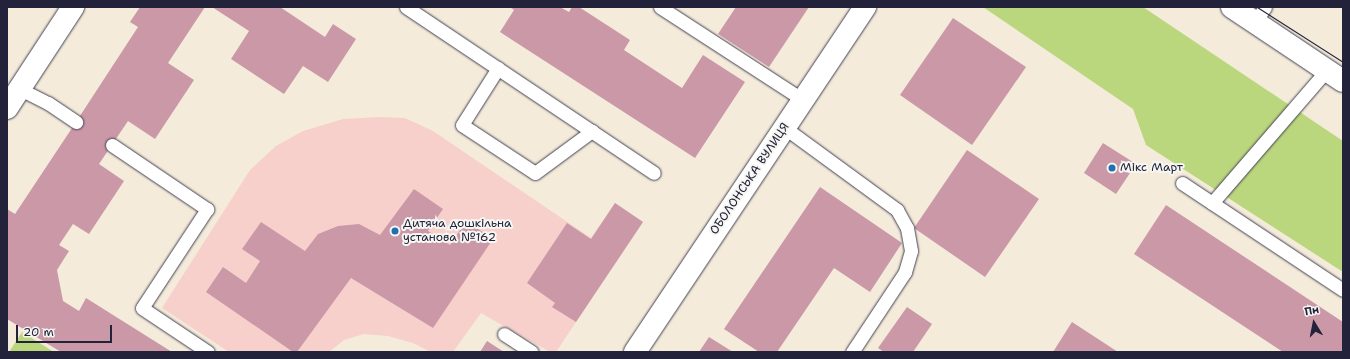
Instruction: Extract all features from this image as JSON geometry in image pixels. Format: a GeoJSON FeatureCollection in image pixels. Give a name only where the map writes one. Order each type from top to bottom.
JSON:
{"type":"FeatureCollection","features":[{"type":"Feature","properties":{"kind":"street"},"geometry":{"type":"LineString","coordinates":[[7,108],[73,7]]}},
{"type":"Feature","properties":{"kind":"street","name":"ОБОЛОНСЬКА ВУЛИЦЯ"},"geometry":{"type":"LineString","coordinates":[[635,352],[865,7]]}},
{"type":"Feature","properties":{"kind":"street"},"geometry":{"type":"LineString","coordinates":[[1232,7],[1260,15],[1335,76]]}},
{"type":"Feature","properties":{"kind":"lane"},"geometry":{"type":"LineString","coordinates":[[660,7],[803,100]]}},
{"type":"Feature","properties":{"kind":"lane"},"geometry":{"type":"LineString","coordinates":[[409,8],[654,173]]}},
{"type":"Feature","properties":{"kind":"lane"},"geometry":{"type":"LineString","coordinates":[[498,68],[462,125],[535,173],[592,131]]}},
{"type":"Feature","properties":{"kind":"lane"},"geometry":{"type":"LineString","coordinates":[[1212,202],[1335,76]]}},
{"type":"Feature","properties":{"kind":"lane"},"geometry":{"type":"LineString","coordinates":[[20,89],[48,103],[76,122]]}},
{"type":"Feature","properties":{"kind":"lane"},"geometry":{"type":"LineString","coordinates":[[785,128],[897,210],[907,228],[911,251],[905,272],[852,352]]}},
{"type":"Feature","properties":{"kind":"lane"},"geometry":{"type":"LineString","coordinates":[[112,146],[206,209],[142,308],[208,352]]}},
{"type":"Feature","properties":{"kind":"lane"},"geometry":{"type":"LineString","coordinates":[[1182,183],[1343,290]]}},
{"type":"Feature","properties":{"kind":"lane"},"geometry":{"type":"LineString","coordinates":[[504,334],[532,352]]}},
{"type":"Feature","properties":{"kind":"shaded area","name":"Дитяча дошкільна установа №162"},"geometry":{"type":"Polygon","coordinates":[[[380,117],[405,118],[433,131],[591,238],[615,203],[643,222],[556,352],[550,352],[481,313],[453,352],[431,352],[413,343],[388,336],[364,334],[344,340],[329,352],[229,352],[162,308],[250,170],[276,146],[303,131],[343,119],[380,117]]]}},
{"type":"Feature","properties":{"kind":"green space"},"geometry":{"type":"Polygon","coordinates":[[[983,7],[1143,7],[1343,141],[1343,272],[1146,145],[1133,109],[983,7]]]}},
{"type":"Feature","properties":{"kind":"green space"},"geometry":{"type":"Polygon","coordinates":[[[22,332],[54,352],[9,352],[22,332]]]}},
{"type":"Feature","properties":{"kind":"building"},"geometry":{"type":"Polygon","coordinates":[[[140,7],[205,7],[168,63],[194,80],[155,139],[128,121],[99,164],[124,181],[89,234],[73,224],[59,245],[69,251],[57,270],[63,301],[79,311],[86,298],[172,352],[61,352],[7,319],[7,209],[15,214],[76,122],[138,27],[130,22],[140,7]]]}},
{"type":"Feature","properties":{"kind":"building"},"geometry":{"type":"Polygon","coordinates":[[[212,7],[280,7],[325,37],[333,24],[356,39],[328,82],[303,66],[284,94],[231,59],[249,31],[212,7]]]}},
{"type":"Feature","properties":{"kind":"building"},"geometry":{"type":"Polygon","coordinates":[[[510,7],[560,7],[569,12],[572,7],[579,7],[630,40],[624,50],[682,88],[703,55],[745,82],[695,158],[500,32],[514,10],[510,7]]]}},
{"type":"Feature","properties":{"kind":"building"},"geometry":{"type":"Polygon","coordinates":[[[736,7],[809,7],[769,67],[718,34],[736,7]]]}},
{"type":"Feature","properties":{"kind":"building"},"geometry":{"type":"Polygon","coordinates":[[[953,18],[1026,67],[972,145],[900,95],[953,18]]]}},
{"type":"Feature","properties":{"kind":"building"},"geometry":{"type":"Polygon","coordinates":[[[1103,143],[1136,164],[1116,194],[1084,173],[1103,143]]]}},
{"type":"Feature","properties":{"kind":"building"},"geometry":{"type":"Polygon","coordinates":[[[967,150],[1039,199],[985,277],[914,228],[967,150]]]}},
{"type":"Feature","properties":{"kind":"building"},"geometry":{"type":"Polygon","coordinates":[[[820,187],[902,243],[870,292],[834,268],[777,352],[759,352],[724,329],[820,187]]]}},
{"type":"Feature","properties":{"kind":"building"},"geometry":{"type":"Polygon","coordinates":[[[414,189],[443,209],[428,231],[450,245],[466,221],[493,239],[433,328],[351,278],[297,352],[293,352],[206,292],[223,267],[246,283],[260,261],[242,249],[261,222],[305,251],[318,234],[338,226],[359,224],[380,235],[414,189]]]}},
{"type":"Feature","properties":{"kind":"building"},"geometry":{"type":"Polygon","coordinates":[[[615,203],[643,222],[576,322],[552,307],[555,303],[527,283],[567,223],[591,239],[615,203]]]}},
{"type":"Feature","properties":{"kind":"building"},"geometry":{"type":"Polygon","coordinates":[[[1166,205],[1343,322],[1343,352],[1283,352],[1134,254],[1166,205]]]}},
{"type":"Feature","properties":{"kind":"building"},"geometry":{"type":"Polygon","coordinates":[[[907,307],[932,324],[913,352],[884,352],[878,348],[907,307]]]}},
{"type":"Feature","properties":{"kind":"building"},"geometry":{"type":"Polygon","coordinates":[[[1072,322],[1118,352],[1053,352],[1072,322]]]}},
{"type":"Feature","properties":{"kind":"building"},"geometry":{"type":"Polygon","coordinates":[[[709,337],[733,352],[699,352],[709,337]]]}},
{"type":"Feature","properties":{"kind":"building"},"geometry":{"type":"Polygon","coordinates":[[[487,341],[504,352],[480,352],[487,341]]]}},
{"type":"Feature","properties":{"kind":"tram line"},"geometry":{"type":"LineString","coordinates":[[1257,7],[1343,62]]}},
{"type":"Feature","properties":{"kind":"place","name":"Мікс Март"},"geometry":{"type":"Point","coordinates":[1112,168]}},
{"type":"Feature","properties":{"kind":"place","name":"Дитяча дошкільна установа №162"},"geometry":{"type":"Point","coordinates":[395,231]}}]}
